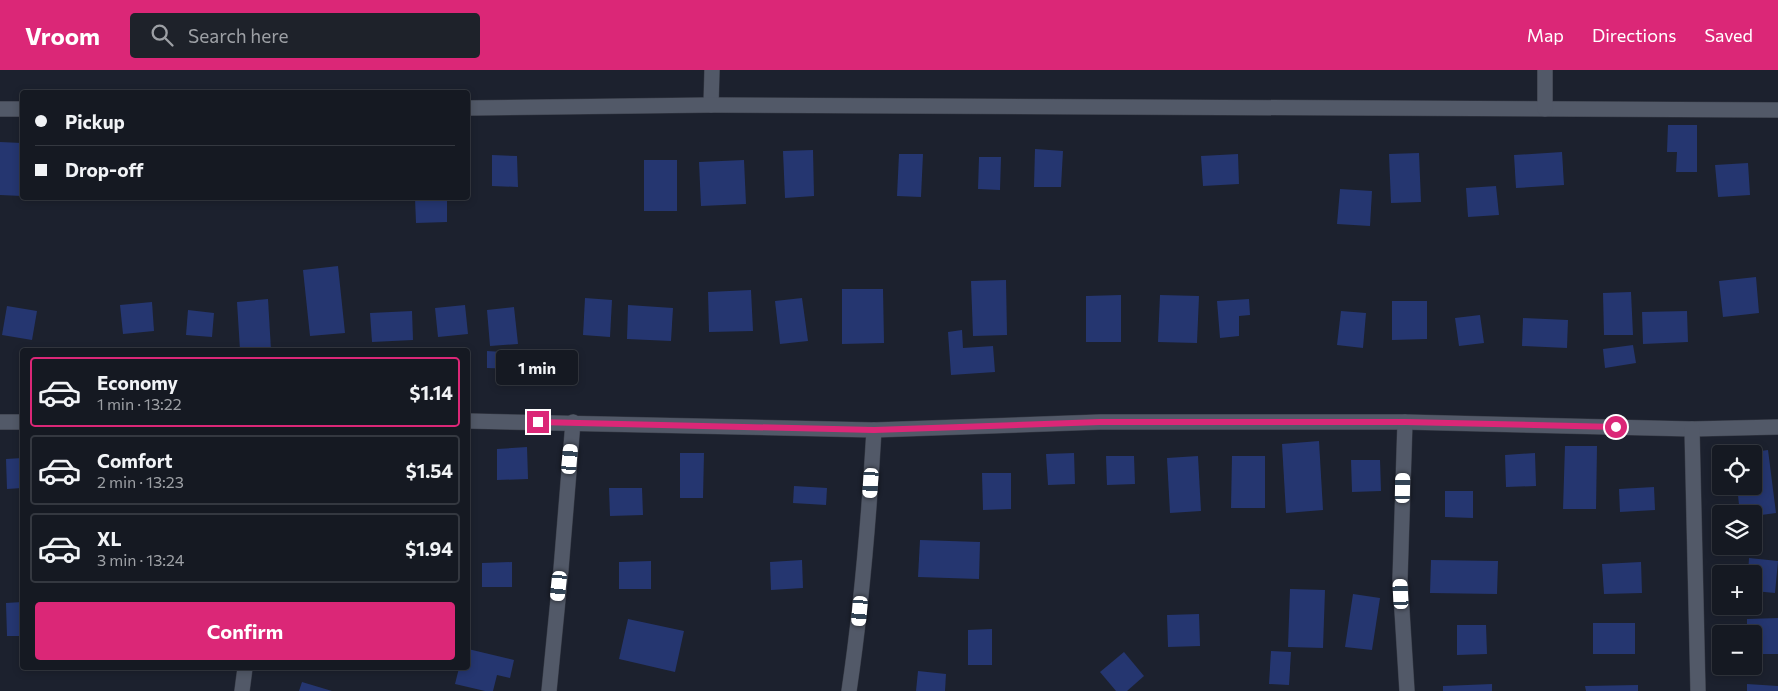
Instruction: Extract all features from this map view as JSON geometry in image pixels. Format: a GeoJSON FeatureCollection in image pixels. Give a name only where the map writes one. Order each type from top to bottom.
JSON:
{"type":"FeatureCollection","features":[{"type":"Feature","properties":{"kind":"street"},"geometry":{"type":"LineString","coordinates":[[711,104],[712,70]]}},
{"type":"Feature","properties":{"kind":"street"},"geometry":{"type":"LineString","coordinates":[[1545,70],[1545,109]]}},
{"type":"Feature","properties":{"kind":"street"},"geometry":{"type":"LineString","coordinates":[[470,108],[711,104],[1778,110]]}},
{"type":"Feature","properties":{"kind":"street"},"geometry":{"type":"LineString","coordinates":[[0,109],[20,109]]}},
{"type":"Feature","properties":{"kind":"street"},"geometry":{"type":"LineString","coordinates":[[470,421],[874,430],[1100,422],[1405,422],[1692,428],[1778,427]]}},
{"type":"Feature","properties":{"kind":"street"},"geometry":{"type":"LineString","coordinates":[[0,422],[20,422]]}},
{"type":"Feature","properties":{"kind":"street"},"geometry":{"type":"LineString","coordinates":[[549,691],[573,422]]}},
{"type":"Feature","properties":{"kind":"street"},"geometry":{"type":"LineString","coordinates":[[1405,422],[1400,579],[1407,691]]}},
{"type":"Feature","properties":{"kind":"street"},"geometry":{"type":"LineString","coordinates":[[1692,428],[1698,691]]}},
{"type":"Feature","properties":{"kind":"street"},"geometry":{"type":"LineString","coordinates":[[849,691],[858,630],[867,537],[874,430]]}},
{"type":"Feature","properties":{"kind":"street"},"geometry":{"type":"LineString","coordinates":[[242,691],[246,670]]}},
{"type":"Feature","properties":{"kind":"building"},"geometry":{"type":"Polygon","coordinates":[[[1668,125],[1697,125],[1697,172],[1676,172],[1677,152],[1667,152],[1668,125]]]}},
{"type":"Feature","properties":{"kind":"building"},"geometry":{"type":"Polygon","coordinates":[[[0,142],[20,143],[20,196],[0,195],[0,142]]]}},
{"type":"Feature","properties":{"kind":"building"},"geometry":{"type":"Polygon","coordinates":[[[1035,149],[1063,151],[1061,187],[1034,187],[1035,149]]]}},
{"type":"Feature","properties":{"kind":"building"},"geometry":{"type":"Polygon","coordinates":[[[813,150],[814,196],[785,198],[783,151],[813,150]]]}},
{"type":"Feature","properties":{"kind":"building"},"geometry":{"type":"Polygon","coordinates":[[[1562,152],[1564,185],[1516,188],[1514,155],[1562,152]]]}},
{"type":"Feature","properties":{"kind":"building"},"geometry":{"type":"Polygon","coordinates":[[[1419,153],[1421,202],[1391,203],[1389,154],[1419,153]]]}},
{"type":"Feature","properties":{"kind":"building"},"geometry":{"type":"Polygon","coordinates":[[[899,154],[923,154],[921,197],[897,196],[899,154]]]}},
{"type":"Feature","properties":{"kind":"building"},"geometry":{"type":"Polygon","coordinates":[[[1238,154],[1239,184],[1203,186],[1201,156],[1238,154]]]}},
{"type":"Feature","properties":{"kind":"building"},"geometry":{"type":"Polygon","coordinates":[[[492,155],[517,156],[518,187],[492,186],[492,155]]]}},
{"type":"Feature","properties":{"kind":"building"},"geometry":{"type":"Polygon","coordinates":[[[979,157],[1001,157],[1000,190],[978,189],[979,157]]]}},
{"type":"Feature","properties":{"kind":"building"},"geometry":{"type":"Polygon","coordinates":[[[644,160],[677,160],[677,211],[644,211],[644,160]]]}},
{"type":"Feature","properties":{"kind":"building"},"geometry":{"type":"Polygon","coordinates":[[[744,160],[746,204],[701,206],[699,162],[744,160]]]}},
{"type":"Feature","properties":{"kind":"building"},"geometry":{"type":"Polygon","coordinates":[[[1748,163],[1750,195],[1718,197],[1715,165],[1748,163]]]}},
{"type":"Feature","properties":{"kind":"building"},"geometry":{"type":"Polygon","coordinates":[[[1496,186],[1499,215],[1468,217],[1466,188],[1496,186]]]}},
{"type":"Feature","properties":{"kind":"building"},"geometry":{"type":"Polygon","coordinates":[[[1340,189],[1372,191],[1370,226],[1337,224],[1340,189]]]}},
{"type":"Feature","properties":{"kind":"building"},"geometry":{"type":"Polygon","coordinates":[[[117,200],[158,200],[158,201],[117,200]]]}},
{"type":"Feature","properties":{"kind":"building"},"geometry":{"type":"Polygon","coordinates":[[[415,200],[447,200],[447,222],[416,223],[415,200]]]}},
{"type":"Feature","properties":{"kind":"building"},"geometry":{"type":"Polygon","coordinates":[[[338,266],[345,333],[310,336],[303,270],[338,266]]]}},
{"type":"Feature","properties":{"kind":"building"},"geometry":{"type":"Polygon","coordinates":[[[1756,277],[1759,313],[1723,317],[1719,281],[1756,277]]]}},
{"type":"Feature","properties":{"kind":"building"},"geometry":{"type":"Polygon","coordinates":[[[1006,280],[1007,335],[973,336],[971,281],[1006,280]]]}},
{"type":"Feature","properties":{"kind":"building"},"geometry":{"type":"Polygon","coordinates":[[[842,289],[883,289],[884,343],[842,344],[842,289]]]}},
{"type":"Feature","properties":{"kind":"building"},"geometry":{"type":"Polygon","coordinates":[[[751,290],[753,331],[709,332],[708,292],[751,290]]]}},
{"type":"Feature","properties":{"kind":"building"},"geometry":{"type":"Polygon","coordinates":[[[1631,292],[1633,335],[1604,335],[1603,293],[1631,292]]]}},
{"type":"Feature","properties":{"kind":"building"},"geometry":{"type":"Polygon","coordinates":[[[1121,295],[1121,342],[1086,342],[1086,296],[1121,295]]]}},
{"type":"Feature","properties":{"kind":"building"},"geometry":{"type":"Polygon","coordinates":[[[1160,295],[1199,296],[1197,343],[1158,342],[1160,295]]]}},
{"type":"Feature","properties":{"kind":"building"},"geometry":{"type":"Polygon","coordinates":[[[585,298],[612,300],[610,337],[583,335],[585,298]]]}},
{"type":"Feature","properties":{"kind":"building"},"geometry":{"type":"Polygon","coordinates":[[[802,298],[808,341],[780,344],[775,301],[802,298]]]}},
{"type":"Feature","properties":{"kind":"building"},"geometry":{"type":"Polygon","coordinates":[[[268,299],[271,348],[240,348],[237,302],[268,299]]]}},
{"type":"Feature","properties":{"kind":"building"},"geometry":{"type":"Polygon","coordinates":[[[1249,299],[1250,315],[1239,316],[1239,336],[1220,338],[1217,301],[1249,299]]]}},
{"type":"Feature","properties":{"kind":"building"},"geometry":{"type":"Polygon","coordinates":[[[1392,301],[1427,301],[1427,339],[1392,340],[1392,301]]]}},
{"type":"Feature","properties":{"kind":"building"},"geometry":{"type":"Polygon","coordinates":[[[152,302],[154,331],[123,334],[120,305],[152,302]]]}},
{"type":"Feature","properties":{"kind":"building"},"geometry":{"type":"Polygon","coordinates":[[[465,305],[468,334],[438,337],[435,308],[465,305]]]}},
{"type":"Feature","properties":{"kind":"building"},"geometry":{"type":"Polygon","coordinates":[[[628,305],[673,308],[671,341],[627,339],[628,305]]]}},
{"type":"Feature","properties":{"kind":"building"},"geometry":{"type":"Polygon","coordinates":[[[7,306],[37,311],[32,340],[2,335],[7,306]]]}},
{"type":"Feature","properties":{"kind":"building"},"geometry":{"type":"Polygon","coordinates":[[[514,307],[518,344],[490,346],[487,310],[514,307]]]}},
{"type":"Feature","properties":{"kind":"building"},"geometry":{"type":"Polygon","coordinates":[[[188,310],[214,313],[212,337],[186,335],[188,310]]]}},
{"type":"Feature","properties":{"kind":"building"},"geometry":{"type":"Polygon","coordinates":[[[412,311],[413,340],[372,342],[370,313],[412,311]]]}},
{"type":"Feature","properties":{"kind":"building"},"geometry":{"type":"Polygon","coordinates":[[[1341,311],[1366,313],[1363,348],[1337,345],[1341,311]]]}},
{"type":"Feature","properties":{"kind":"building"},"geometry":{"type":"Polygon","coordinates":[[[1687,311],[1688,342],[1643,344],[1642,312],[1687,311]]]}},
{"type":"Feature","properties":{"kind":"building"},"geometry":{"type":"Polygon","coordinates":[[[1480,315],[1484,343],[1459,346],[1455,318],[1480,315]]]}},
{"type":"Feature","properties":{"kind":"building"},"geometry":{"type":"Polygon","coordinates":[[[1523,318],[1568,320],[1567,348],[1522,346],[1523,318]]]}},
{"type":"Feature","properties":{"kind":"building"},"geometry":{"type":"Polygon","coordinates":[[[962,330],[963,348],[993,346],[995,372],[951,375],[948,332],[962,330]]]}},
{"type":"Feature","properties":{"kind":"building"},"geometry":{"type":"Polygon","coordinates":[[[1633,345],[1636,363],[1605,368],[1603,349],[1633,345]]]}},
{"type":"Feature","properties":{"kind":"building"},"geometry":{"type":"Polygon","coordinates":[[[487,351],[517,353],[516,369],[487,368],[487,351]]]}},
{"type":"Feature","properties":{"kind":"building"},"geometry":{"type":"Polygon","coordinates":[[[1319,441],[1323,510],[1286,513],[1282,444],[1319,441]]]}},
{"type":"Feature","properties":{"kind":"building"},"geometry":{"type":"Polygon","coordinates":[[[1565,446],[1597,446],[1596,509],[1563,509],[1565,446]]]}},
{"type":"Feature","properties":{"kind":"building"},"geometry":{"type":"Polygon","coordinates":[[[527,447],[528,479],[497,480],[497,449],[527,447]]]}},
{"type":"Feature","properties":{"kind":"building"},"geometry":{"type":"Polygon","coordinates":[[[1768,450],[1776,513],[1762,515],[1762,505],[1739,505],[1738,495],[1762,495],[1762,451],[1768,450]]]}},
{"type":"Feature","properties":{"kind":"building"},"geometry":{"type":"Polygon","coordinates":[[[680,453],[704,453],[703,498],[680,498],[680,453]]]}},
{"type":"Feature","properties":{"kind":"building"},"geometry":{"type":"Polygon","coordinates":[[[1074,453],[1075,484],[1048,485],[1046,454],[1074,453]]]}},
{"type":"Feature","properties":{"kind":"building"},"geometry":{"type":"Polygon","coordinates":[[[1535,453],[1536,486],[1506,487],[1505,455],[1535,453]]]}},
{"type":"Feature","properties":{"kind":"building"},"geometry":{"type":"Polygon","coordinates":[[[1106,456],[1134,456],[1135,484],[1107,485],[1106,456]]]}},
{"type":"Feature","properties":{"kind":"building"},"geometry":{"type":"Polygon","coordinates":[[[1198,456],[1201,511],[1170,513],[1167,458],[1198,456]]]}},
{"type":"Feature","properties":{"kind":"building"},"geometry":{"type":"Polygon","coordinates":[[[1232,456],[1265,456],[1265,508],[1231,508],[1232,456]]]}},
{"type":"Feature","properties":{"kind":"building"},"geometry":{"type":"Polygon","coordinates":[[[20,458],[20,488],[7,489],[6,459],[20,458]]]}},
{"type":"Feature","properties":{"kind":"building"},"geometry":{"type":"Polygon","coordinates":[[[1351,460],[1380,460],[1381,491],[1352,492],[1351,460]]]}},
{"type":"Feature","properties":{"kind":"building"},"geometry":{"type":"Polygon","coordinates":[[[982,473],[1011,473],[1011,509],[983,510],[982,473]]]}},
{"type":"Feature","properties":{"kind":"building"},"geometry":{"type":"Polygon","coordinates":[[[794,486],[827,488],[826,505],[793,503],[794,486]]]}},
{"type":"Feature","properties":{"kind":"building"},"geometry":{"type":"Polygon","coordinates":[[[1654,487],[1655,510],[1620,512],[1619,489],[1654,487]]]}},
{"type":"Feature","properties":{"kind":"building"},"geometry":{"type":"Polygon","coordinates":[[[609,488],[642,488],[643,515],[610,516],[609,488]]]}},
{"type":"Feature","properties":{"kind":"building"},"geometry":{"type":"Polygon","coordinates":[[[1445,491],[1473,491],[1473,518],[1445,517],[1445,491]]]}},
{"type":"Feature","properties":{"kind":"building"},"geometry":{"type":"Polygon","coordinates":[[[920,540],[980,542],[979,579],[918,577],[920,540]]]}},
{"type":"Feature","properties":{"kind":"building"},"geometry":{"type":"Polygon","coordinates":[[[1749,558],[1778,561],[1775,593],[1762,592],[1762,565],[1749,565],[1749,558]]]}},
{"type":"Feature","properties":{"kind":"building"},"geometry":{"type":"Polygon","coordinates":[[[802,560],[803,588],[771,590],[770,562],[802,560]]]}},
{"type":"Feature","properties":{"kind":"building"},"geometry":{"type":"Polygon","coordinates":[[[1431,560],[1498,561],[1497,594],[1430,593],[1431,560]]]}},
{"type":"Feature","properties":{"kind":"building"},"geometry":{"type":"Polygon","coordinates":[[[651,561],[651,589],[619,589],[619,562],[651,561]]]}},
{"type":"Feature","properties":{"kind":"building"},"geometry":{"type":"Polygon","coordinates":[[[512,562],[512,587],[482,587],[482,563],[512,562]]]}},
{"type":"Feature","properties":{"kind":"building"},"geometry":{"type":"Polygon","coordinates":[[[1641,562],[1642,593],[1604,594],[1602,564],[1641,562]]]}},
{"type":"Feature","properties":{"kind":"building"},"geometry":{"type":"Polygon","coordinates":[[[1290,589],[1325,590],[1323,648],[1288,647],[1290,589]]]}},
{"type":"Feature","properties":{"kind":"building"},"geometry":{"type":"Polygon","coordinates":[[[1353,594],[1380,598],[1372,650],[1345,647],[1353,594]]]}},
{"type":"Feature","properties":{"kind":"building"},"geometry":{"type":"Polygon","coordinates":[[[20,602],[20,636],[7,636],[6,603],[20,602]]]}},
{"type":"Feature","properties":{"kind":"building"},"geometry":{"type":"Polygon","coordinates":[[[1199,614],[1200,646],[1168,647],[1167,615],[1199,614]]]}},
{"type":"Feature","properties":{"kind":"building"},"geometry":{"type":"Polygon","coordinates":[[[1778,618],[1778,654],[1762,654],[1762,625],[1747,625],[1747,619],[1778,618]]]}},
{"type":"Feature","properties":{"kind":"building"},"geometry":{"type":"Polygon","coordinates":[[[628,619],[684,631],[675,672],[619,659],[628,619]]]}},
{"type":"Feature","properties":{"kind":"building"},"geometry":{"type":"Polygon","coordinates":[[[1593,623],[1635,623],[1635,654],[1593,654],[1593,623]]]}},
{"type":"Feature","properties":{"kind":"building"},"geometry":{"type":"Polygon","coordinates":[[[1457,625],[1486,625],[1487,654],[1457,655],[1457,625]]]}},
{"type":"Feature","properties":{"kind":"building"},"geometry":{"type":"Polygon","coordinates":[[[992,629],[992,665],[968,665],[968,630],[992,629]]]}},
{"type":"Feature","properties":{"kind":"building"},"geometry":{"type":"Polygon","coordinates":[[[470,649],[514,660],[510,678],[497,675],[493,691],[455,684],[458,670],[470,670],[470,649]]]}},
{"type":"Feature","properties":{"kind":"building"},"geometry":{"type":"Polygon","coordinates":[[[1271,651],[1291,652],[1289,685],[1269,684],[1271,651]]]}},
{"type":"Feature","properties":{"kind":"building"},"geometry":{"type":"Polygon","coordinates":[[[1124,652],[1144,676],[1127,691],[1116,691],[1100,672],[1124,652]]]}},
{"type":"Feature","properties":{"kind":"building"},"geometry":{"type":"Polygon","coordinates":[[[918,671],[946,674],[945,691],[916,691],[918,671]]]}},
{"type":"Feature","properties":{"kind":"building"},"geometry":{"type":"Polygon","coordinates":[[[302,682],[332,691],[299,691],[302,682]]]}},
{"type":"Feature","properties":{"kind":"building"},"geometry":{"type":"Polygon","coordinates":[[[1492,684],[1492,691],[1443,691],[1443,686],[1492,684]]]}},
{"type":"Feature","properties":{"kind":"building"},"geometry":{"type":"Polygon","coordinates":[[[1747,684],[1778,686],[1778,691],[1747,691],[1747,684]]]}},
{"type":"Feature","properties":{"kind":"building"},"geometry":{"type":"Polygon","coordinates":[[[1638,685],[1638,691],[1586,691],[1585,686],[1638,685]]]}},
{"type":"Feature","properties":{"kind":"route"},"geometry":{"type":"LineString","coordinates":[[538,422],[874,430],[1100,422],[1405,422],[1616,427]]}}]}
